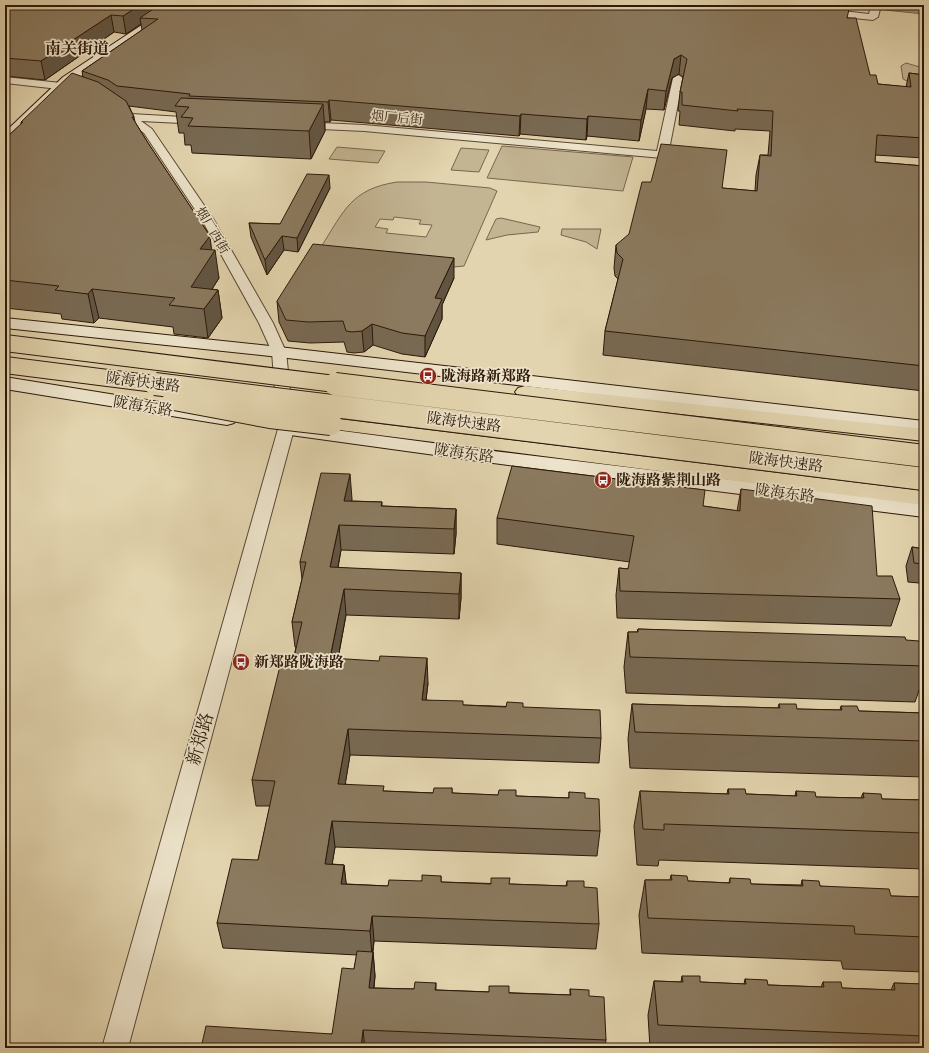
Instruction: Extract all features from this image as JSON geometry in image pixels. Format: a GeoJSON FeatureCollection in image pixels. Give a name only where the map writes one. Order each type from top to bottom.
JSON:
{"type":"FeatureCollection","features":[{"type":"Feature","properties":{"kind":"highway","name":"陇海快速路"},"geometry":{"type":"LineString","coordinates":[[5,343],[924,456]]}},
{"type":"Feature","properties":{"kind":"highway"},"geometry":{"type":"LineString","coordinates":[[30,346],[136,348],[924,435]]}},
{"type":"Feature","properties":{"kind":"highway","name":"陇海快速路"},"geometry":{"type":"LineString","coordinates":[[7,371],[924,479]]}},
{"type":"Feature","properties":{"kind":"highway"},"geometry":{"type":"LineString","coordinates":[[7,371],[270,417],[924,498]]}},
{"type":"Feature","properties":{"kind":"street"},"geometry":{"type":"LineString","coordinates":[[5,140],[61,86],[179,5]]}},
{"type":"Feature","properties":{"kind":"street"},"geometry":{"type":"LineString","coordinates":[[814,12],[873,17],[875,9]]}},
{"type":"Feature","properties":{"kind":"street","name":"烟厂后街"},"geometry":{"type":"LineString","coordinates":[[291,124],[364,128],[662,155],[678,78]]}},
{"type":"Feature","properties":{"kind":"street"},"geometry":{"type":"LineString","coordinates":[[5,80],[61,86],[87,96]]}},
{"type":"Feature","properties":{"kind":"street","name":"烟厂西街"},"geometry":{"type":"LineString","coordinates":[[107,103],[128,116],[148,132],[208,220],[266,323],[279,352],[286,429]]}},
{"type":"Feature","properties":{"kind":"street"},"geometry":{"type":"LineString","coordinates":[[128,116],[215,121]]}},
{"type":"Feature","properties":{"kind":"street"},"geometry":{"type":"LineString","coordinates":[[5,323],[279,352],[924,427]]}},
{"type":"Feature","properties":{"kind":"street","name":"陇海东路"},"geometry":{"type":"LineString","coordinates":[[7,371],[286,429],[493,457],[924,510]]}},
{"type":"Feature","properties":{"kind":"street","name":"新郑路"},"geometry":{"type":"LineString","coordinates":[[115,1048],[286,429]]}},
{"type":"Feature","properties":{"kind":"shaded area"},"geometry":{"type":"Polygon","coordinates":[[[836,5],[886,5],[924,9],[924,14],[836,5]]]}},
{"type":"Feature","properties":{"kind":"shaded area"},"geometry":{"type":"Polygon","coordinates":[[[906,63],[920,67],[921,81],[909,82],[903,79],[901,66],[906,63]]]}},
{"type":"Feature","properties":{"kind":"shaded area"},"geometry":{"type":"Polygon","coordinates":[[[502,146],[633,157],[623,191],[487,178],[502,146]]]}},
{"type":"Feature","properties":{"kind":"shaded area"},"geometry":{"type":"Polygon","coordinates":[[[337,147],[385,151],[378,163],[329,159],[337,147]]]}},
{"type":"Feature","properties":{"kind":"shaded area"},"geometry":{"type":"Polygon","coordinates":[[[461,148],[489,150],[479,172],[451,170],[461,148]]]}},
{"type":"Feature","properties":{"kind":"shaded area"},"geometry":{"type":"Polygon","coordinates":[[[397,182],[426,182],[490,188],[497,191],[464,266],[454,267],[321,247],[343,212],[350,204],[359,196],[381,185],[397,182]],[[394,217],[393,220],[380,219],[375,227],[388,229],[386,233],[426,237],[432,225],[419,224],[421,220],[394,217]]]}},
{"type":"Feature","properties":{"kind":"shaded area"},"geometry":{"type":"Polygon","coordinates":[[[501,218],[540,227],[538,232],[507,235],[486,240],[496,219],[501,218]]]}},
{"type":"Feature","properties":{"kind":"shaded area"},"geometry":{"type":"Polygon","coordinates":[[[562,229],[601,229],[597,249],[586,242],[561,235],[562,229]]]}},
{"type":"Feature","properties":{"kind":"building"},"geometry":{"type":"Polygon","coordinates":[[[5,5],[140,5],[123,16],[111,15],[41,61],[5,58],[5,5]]]}},
{"type":"Feature","properties":{"kind":"building"},"geometry":{"type":"Polygon","coordinates":[[[159,5],[850,5],[847,18],[856,18],[870,75],[876,75],[878,84],[911,87],[909,73],[924,75],[924,138],[877,135],[875,162],[924,166],[924,366],[605,331],[623,259],[617,253],[616,245],[629,234],[642,182],[651,182],[661,144],[727,150],[722,188],[757,191],[760,155],[771,156],[773,111],[737,109],[738,111],[682,105],[682,92],[680,92],[687,59],[681,55],[674,59],[666,91],[648,89],[641,120],[588,116],[587,119],[521,114],[520,116],[329,100],[328,102],[189,96],[190,94],[117,86],[108,80],[82,71],[158,19],[140,18],[159,5]]]}},
{"type":"Feature","properties":{"kind":"building"},"geometry":{"type":"Polygon","coordinates":[[[72,73],[98,82],[126,101],[134,117],[132,117],[148,143],[210,236],[200,249],[215,250],[191,287],[218,290],[204,309],[169,305],[175,298],[92,289],[88,294],[55,290],[59,286],[5,280],[5,139],[72,73]]]}},
{"type":"Feature","properties":{"kind":"building"},"geometry":{"type":"Polygon","coordinates":[[[181,98],[323,104],[309,131],[188,126],[193,118],[181,117],[189,107],[175,106],[181,98]]]}},
{"type":"Feature","properties":{"kind":"building"},"geometry":{"type":"Polygon","coordinates":[[[307,174],[329,175],[297,238],[282,236],[265,260],[249,223],[280,224],[307,174]]]}},
{"type":"Feature","properties":{"kind":"building"},"geometry":{"type":"Polygon","coordinates":[[[313,244],[454,258],[435,298],[442,299],[425,336],[402,333],[372,324],[362,331],[352,332],[346,331],[343,321],[308,322],[286,320],[277,301],[313,244]]]}},
{"type":"Feature","properties":{"kind":"building"},"geometry":{"type":"Polygon","coordinates":[[[512,466],[705,490],[703,506],[740,511],[741,489],[872,506],[877,576],[892,576],[900,599],[620,591],[619,568],[628,569],[634,536],[497,518],[512,466]]]}},
{"type":"Feature","properties":{"kind":"building"},"geometry":{"type":"Polygon","coordinates":[[[321,473],[350,474],[344,501],[382,502],[381,506],[456,509],[454,529],[339,525],[330,567],[461,573],[459,594],[344,589],[330,658],[379,661],[380,656],[427,658],[422,700],[463,701],[463,705],[506,707],[507,702],[523,703],[523,707],[600,710],[601,738],[348,729],[338,784],[384,786],[383,791],[433,793],[434,788],[452,788],[452,793],[498,795],[499,790],[516,790],[516,796],[569,798],[569,792],[585,793],[585,798],[599,799],[600,831],[332,821],[325,864],[344,865],[341,884],[388,886],[389,880],[422,881],[422,875],[441,876],[441,882],[491,884],[491,878],[510,878],[509,884],[567,886],[567,881],[584,881],[584,887],[597,888],[599,924],[372,916],[370,931],[217,923],[232,859],[258,860],[275,781],[252,780],[280,666],[292,666],[302,622],[292,622],[306,562],[300,562],[321,473]]]}},
{"type":"Feature","properties":{"kind":"building"},"geometry":{"type":"Polygon","coordinates":[[[912,547],[924,549],[924,564],[914,563],[912,547]]]}},
{"type":"Feature","properties":{"kind":"building"},"geometry":{"type":"Polygon","coordinates":[[[638,629],[905,637],[906,640],[919,641],[924,656],[924,666],[630,657],[628,632],[638,632],[638,629]]]}},
{"type":"Feature","properties":{"kind":"building"},"geometry":{"type":"Polygon","coordinates":[[[632,704],[780,708],[779,704],[796,704],[797,709],[842,710],[841,706],[857,706],[859,711],[924,713],[924,741],[635,732],[632,704]]]}},
{"type":"Feature","properties":{"kind":"building"},"geometry":{"type":"Polygon","coordinates":[[[728,789],[745,789],[746,794],[797,796],[796,791],[815,792],[816,797],[864,798],[863,793],[881,794],[882,799],[924,800],[924,833],[664,824],[664,830],[643,829],[640,791],[729,794],[728,789]]]}},
{"type":"Feature","properties":{"kind":"building"},"geometry":{"type":"Polygon","coordinates":[[[671,875],[687,876],[688,881],[730,883],[730,878],[750,879],[751,884],[803,886],[802,880],[819,881],[820,886],[889,889],[891,896],[924,897],[924,937],[855,934],[854,926],[648,918],[645,880],[672,880],[671,875]]]}},
{"type":"Feature","properties":{"kind":"building"},"geometry":{"type":"Polygon","coordinates":[[[357,951],[373,952],[369,988],[414,989],[415,982],[436,983],[435,990],[489,992],[489,986],[509,986],[509,993],[571,995],[570,989],[589,990],[589,996],[604,997],[606,1040],[363,1030],[361,1048],[201,1048],[206,1026],[332,1034],[342,968],[354,969],[357,951]]]}},
{"type":"Feature","properties":{"kind":"building"},"geometry":{"type":"Polygon","coordinates":[[[682,976],[700,976],[700,982],[746,984],[745,979],[767,980],[768,985],[824,987],[823,982],[841,982],[842,988],[895,990],[894,983],[924,984],[924,1036],[658,1025],[654,981],[683,982],[682,976]]]}},
{"type":"Feature","properties":{"kind":"place","name":"陇海路新郑路"},"geometry":{"type":"Point","coordinates":[428,376]}},
{"type":"Feature","properties":{"kind":"place","name":"陇海路紫荆山路"},"geometry":{"type":"Point","coordinates":[603,480]}},
{"type":"Feature","properties":{"kind":"place","name":"新郑路陇海路"},"geometry":{"type":"Point","coordinates":[241,662]}},
{"type":"Feature","properties":{"kind":"district","name":"南关街道"},"geometry":{"type":"Point","coordinates":[77,48]}}]}
